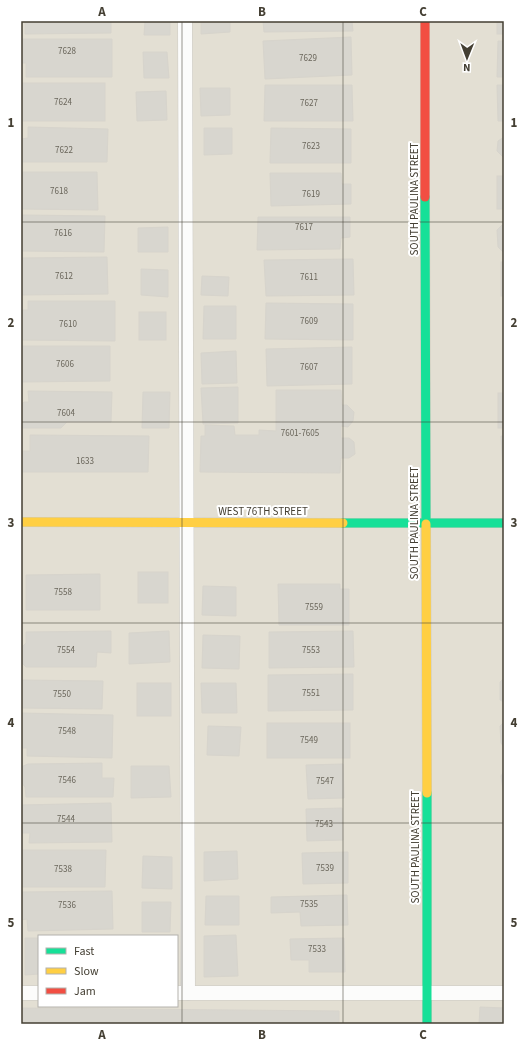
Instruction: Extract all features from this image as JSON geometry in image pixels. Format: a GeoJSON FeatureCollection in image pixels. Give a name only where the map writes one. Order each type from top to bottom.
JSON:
{"type":"FeatureCollection","features":[{"type":"Feature","properties":{"kind":"street","name":"SOUTH PAULINA STREET"},"geometry":{"type":"LineString","coordinates":[[425,21],[427,1024]]}},
{"type":"Feature","properties":{"kind":"street","name":"WEST 76TH STREET"},"geometry":{"type":"LineString","coordinates":[[21,522],[504,522]]}},
{"type":"Feature","properties":{"kind":"lane"},"geometry":{"type":"LineString","coordinates":[[185,21],[187,522],[182,993],[504,993]]}},
{"type":"Feature","properties":{"kind":"lane"},"geometry":{"type":"LineString","coordinates":[[21,993],[38,993]]}},
{"type":"Feature","properties":{"kind":"shaded area"},"geometry":{"type":"Polygon","coordinates":[[[21,21],[504,21],[504,1024],[21,1024],[21,21]]]}},
{"type":"Feature","properties":{"kind":"building"},"geometry":{"type":"Polygon","coordinates":[[[25,21],[111,21],[111,33],[25,34],[25,21]]]}},
{"type":"Feature","properties":{"kind":"building"},"geometry":{"type":"Polygon","coordinates":[[[145,21],[170,21],[170,35],[144,35],[145,21]]]}},
{"type":"Feature","properties":{"kind":"building"},"geometry":{"type":"Polygon","coordinates":[[[201,21],[230,21],[230,32],[201,34],[201,21]]]}},
{"type":"Feature","properties":{"kind":"building"},"geometry":{"type":"Polygon","coordinates":[[[263,21],[352,21],[353,31],[264,32],[263,21]]]}},
{"type":"Feature","properties":{"kind":"building"},"geometry":{"type":"Polygon","coordinates":[[[497,21],[504,21],[504,34],[497,34],[497,21]]]}},
{"type":"Feature","properties":{"kind":"building"},"geometry":{"type":"Polygon","coordinates":[[[351,37],[352,75],[265,79],[263,41],[351,37]]]}},
{"type":"Feature","properties":{"kind":"building"},"geometry":{"type":"Polygon","coordinates":[[[21,39],[112,39],[112,77],[26,77],[26,63],[21,63],[21,39]]]}},
{"type":"Feature","properties":{"kind":"building"},"geometry":{"type":"Polygon","coordinates":[[[498,41],[504,41],[504,77],[497,77],[498,41]]]}},
{"type":"Feature","properties":{"kind":"building"},"geometry":{"type":"Polygon","coordinates":[[[143,52],[167,52],[169,78],[144,78],[143,52]]]}},
{"type":"Feature","properties":{"kind":"building"},"geometry":{"type":"Polygon","coordinates":[[[21,83],[105,83],[105,121],[21,121],[21,83]]]}},
{"type":"Feature","properties":{"kind":"building"},"geometry":{"type":"Polygon","coordinates":[[[265,85],[352,85],[353,121],[264,121],[265,85]]]}},
{"type":"Feature","properties":{"kind":"building"},"geometry":{"type":"Polygon","coordinates":[[[497,85],[504,85],[504,121],[498,121],[497,85]]]}},
{"type":"Feature","properties":{"kind":"building"},"geometry":{"type":"Polygon","coordinates":[[[200,88],[230,88],[230,115],[201,116],[200,88]]]}},
{"type":"Feature","properties":{"kind":"building"},"geometry":{"type":"Polygon","coordinates":[[[166,91],[167,120],[137,121],[136,92],[166,91]]]}},
{"type":"Feature","properties":{"kind":"building"},"geometry":{"type":"Polygon","coordinates":[[[28,127],[108,129],[107,162],[21,162],[21,139],[28,138],[28,127]]]}},
{"type":"Feature","properties":{"kind":"building"},"geometry":{"type":"Polygon","coordinates":[[[204,128],[232,128],[232,154],[204,155],[204,128]]]}},
{"type":"Feature","properties":{"kind":"building"},"geometry":{"type":"Polygon","coordinates":[[[271,128],[351,129],[351,163],[270,163],[271,128]]]}},
{"type":"Feature","properties":{"kind":"building"},"geometry":{"type":"Polygon","coordinates":[[[504,137],[503,157],[497,151],[498,141],[504,137]]]}},
{"type":"Feature","properties":{"kind":"building"},"geometry":{"type":"Polygon","coordinates":[[[21,172],[97,172],[98,210],[21,209],[21,172]]]}},
{"type":"Feature","properties":{"kind":"building"},"geometry":{"type":"Polygon","coordinates":[[[270,173],[341,173],[342,184],[351,184],[351,204],[271,206],[270,173]]]}},
{"type":"Feature","properties":{"kind":"building"},"geometry":{"type":"Polygon","coordinates":[[[497,176],[504,176],[504,209],[497,209],[497,176]]]}},
{"type":"Feature","properties":{"kind":"building"},"geometry":{"type":"Polygon","coordinates":[[[21,215],[105,216],[104,252],[21,251],[21,215]]]}},
{"type":"Feature","properties":{"kind":"building"},"geometry":{"type":"Polygon","coordinates":[[[258,217],[350,217],[350,237],[341,238],[340,249],[257,250],[258,217]]]}},
{"type":"Feature","properties":{"kind":"building"},"geometry":{"type":"Polygon","coordinates":[[[504,225],[504,253],[498,247],[497,230],[504,225]]]}},
{"type":"Feature","properties":{"kind":"building"},"geometry":{"type":"Polygon","coordinates":[[[168,227],[168,252],[138,252],[138,228],[168,227]]]}},
{"type":"Feature","properties":{"kind":"building"},"geometry":{"type":"Polygon","coordinates":[[[107,257],[108,294],[21,295],[21,258],[107,257]]]}},
{"type":"Feature","properties":{"kind":"building"},"geometry":{"type":"Polygon","coordinates":[[[353,259],[354,295],[266,296],[264,260],[353,259]]]}},
{"type":"Feature","properties":{"kind":"building"},"geometry":{"type":"Polygon","coordinates":[[[501,262],[504,262],[504,296],[501,296],[501,262]]]}},
{"type":"Feature","properties":{"kind":"building"},"geometry":{"type":"Polygon","coordinates":[[[141,269],[168,270],[168,297],[141,295],[141,269]]]}},
{"type":"Feature","properties":{"kind":"building"},"geometry":{"type":"Polygon","coordinates":[[[202,276],[229,277],[228,296],[201,295],[202,276]]]}},
{"type":"Feature","properties":{"kind":"building"},"geometry":{"type":"Polygon","coordinates":[[[28,301],[115,301],[115,341],[22,340],[21,310],[28,310],[28,301]]]}},
{"type":"Feature","properties":{"kind":"building"},"geometry":{"type":"Polygon","coordinates":[[[266,303],[353,304],[353,340],[265,339],[266,303]]]}},
{"type":"Feature","properties":{"kind":"building"},"geometry":{"type":"Polygon","coordinates":[[[204,306],[236,306],[236,339],[203,339],[204,306]]]}},
{"type":"Feature","properties":{"kind":"building"},"geometry":{"type":"Polygon","coordinates":[[[139,312],[166,312],[166,340],[139,340],[139,312]]]}},
{"type":"Feature","properties":{"kind":"building"},"geometry":{"type":"Polygon","coordinates":[[[21,346],[110,346],[110,381],[21,382],[21,346]]]}},
{"type":"Feature","properties":{"kind":"building"},"geometry":{"type":"Polygon","coordinates":[[[352,347],[352,384],[267,386],[266,349],[352,347]]]}},
{"type":"Feature","properties":{"kind":"building"},"geometry":{"type":"Polygon","coordinates":[[[236,351],[237,383],[202,384],[201,353],[236,351]]]}},
{"type":"Feature","properties":{"kind":"building"},"geometry":{"type":"Polygon","coordinates":[[[238,387],[238,423],[203,424],[201,388],[238,387]]]}},
{"type":"Feature","properties":{"kind":"building"},"geometry":{"type":"Polygon","coordinates":[[[276,390],[341,390],[342,405],[347,405],[354,412],[353,421],[348,427],[341,426],[341,438],[349,438],[354,442],[355,454],[349,458],[341,458],[340,473],[200,472],[201,436],[205,436],[205,425],[234,426],[235,435],[259,435],[259,430],[276,431],[276,390]]]}},
{"type":"Feature","properties":{"kind":"building"},"geometry":{"type":"Polygon","coordinates":[[[28,391],[112,392],[111,422],[67,422],[61,428],[22,428],[21,405],[24,402],[29,402],[28,391]]]}},
{"type":"Feature","properties":{"kind":"building"},"geometry":{"type":"Polygon","coordinates":[[[143,392],[170,392],[169,428],[142,428],[143,392]]]}},
{"type":"Feature","properties":{"kind":"building"},"geometry":{"type":"Polygon","coordinates":[[[498,393],[504,393],[504,428],[498,428],[498,393]]]}},
{"type":"Feature","properties":{"kind":"building"},"geometry":{"type":"Polygon","coordinates":[[[30,435],[149,436],[148,472],[21,472],[21,451],[30,451],[30,435]]]}},
{"type":"Feature","properties":{"kind":"building"},"geometry":{"type":"Polygon","coordinates":[[[501,436],[504,436],[504,473],[503,473],[501,436]]]}},
{"type":"Feature","properties":{"kind":"building"},"geometry":{"type":"Polygon","coordinates":[[[138,572],[168,572],[168,603],[138,603],[138,572]]]}},
{"type":"Feature","properties":{"kind":"building"},"geometry":{"type":"Polygon","coordinates":[[[100,574],[100,610],[26,610],[26,575],[100,574]]]}},
{"type":"Feature","properties":{"kind":"building"},"geometry":{"type":"Polygon","coordinates":[[[278,584],[340,584],[340,589],[349,589],[349,625],[279,625],[278,584]]]}},
{"type":"Feature","properties":{"kind":"building"},"geometry":{"type":"Polygon","coordinates":[[[203,586],[236,587],[236,616],[202,615],[203,586]]]}},
{"type":"Feature","properties":{"kind":"building"},"geometry":{"type":"Polygon","coordinates":[[[111,631],[111,653],[97,652],[96,667],[26,667],[21,662],[21,648],[26,643],[26,632],[111,631]]]}},
{"type":"Feature","properties":{"kind":"building"},"geometry":{"type":"Polygon","coordinates":[[[169,631],[170,662],[129,664],[129,633],[169,631]]]}},
{"type":"Feature","properties":{"kind":"building"},"geometry":{"type":"Polygon","coordinates":[[[353,631],[354,667],[269,668],[269,632],[353,631]]]}},
{"type":"Feature","properties":{"kind":"building"},"geometry":{"type":"Polygon","coordinates":[[[203,635],[240,636],[239,669],[202,668],[203,635]]]}},
{"type":"Feature","properties":{"kind":"building"},"geometry":{"type":"Polygon","coordinates":[[[353,674],[353,710],[268,711],[268,675],[353,674]]]}},
{"type":"Feature","properties":{"kind":"building"},"geometry":{"type":"Polygon","coordinates":[[[504,678],[504,702],[500,700],[500,682],[504,678]]]}},
{"type":"Feature","properties":{"kind":"building"},"geometry":{"type":"Polygon","coordinates":[[[21,680],[103,681],[102,709],[21,708],[21,680]]]}},
{"type":"Feature","properties":{"kind":"building"},"geometry":{"type":"Polygon","coordinates":[[[137,683],[171,683],[171,716],[137,716],[137,683]]]}},
{"type":"Feature","properties":{"kind":"building"},"geometry":{"type":"Polygon","coordinates":[[[201,683],[236,683],[237,713],[202,713],[201,683]]]}},
{"type":"Feature","properties":{"kind":"building"},"geometry":{"type":"Polygon","coordinates":[[[21,713],[113,715],[112,758],[27,756],[27,748],[21,748],[21,713]]]}},
{"type":"Feature","properties":{"kind":"building"},"geometry":{"type":"Polygon","coordinates":[[[504,722],[504,747],[501,743],[500,726],[504,722]]]}},
{"type":"Feature","properties":{"kind":"building"},"geometry":{"type":"Polygon","coordinates":[[[267,723],[350,723],[350,758],[267,758],[267,723]]]}},
{"type":"Feature","properties":{"kind":"building"},"geometry":{"type":"Polygon","coordinates":[[[208,726],[241,727],[239,756],[207,755],[208,726]]]}},
{"type":"Feature","properties":{"kind":"building"},"geometry":{"type":"Polygon","coordinates":[[[102,763],[102,778],[114,778],[113,797],[26,797],[25,787],[21,782],[21,767],[28,764],[102,763]]]}},
{"type":"Feature","properties":{"kind":"building"},"geometry":{"type":"Polygon","coordinates":[[[343,764],[344,798],[308,799],[306,765],[343,764]]]}},
{"type":"Feature","properties":{"kind":"building"},"geometry":{"type":"Polygon","coordinates":[[[131,766],[169,766],[171,797],[131,798],[131,766]]]}},
{"type":"Feature","properties":{"kind":"building"},"geometry":{"type":"Polygon","coordinates":[[[504,771],[504,796],[501,776],[504,771]]]}},
{"type":"Feature","properties":{"kind":"building"},"geometry":{"type":"Polygon","coordinates":[[[111,803],[112,842],[29,843],[30,833],[21,833],[21,805],[111,803]]]}},
{"type":"Feature","properties":{"kind":"building"},"geometry":{"type":"Polygon","coordinates":[[[342,808],[343,840],[307,841],[306,809],[342,808]]]}},
{"type":"Feature","properties":{"kind":"building"},"geometry":{"type":"Polygon","coordinates":[[[21,850],[106,850],[105,887],[21,887],[21,850]]]}},
{"type":"Feature","properties":{"kind":"building"},"geometry":{"type":"Polygon","coordinates":[[[237,851],[238,879],[204,881],[204,852],[237,851]]]}},
{"type":"Feature","properties":{"kind":"building"},"geometry":{"type":"Polygon","coordinates":[[[348,852],[348,883],[303,884],[302,853],[348,852]]]}},
{"type":"Feature","properties":{"kind":"building"},"geometry":{"type":"Polygon","coordinates":[[[143,856],[172,857],[172,889],[142,888],[143,856]]]}},
{"type":"Feature","properties":{"kind":"building"},"geometry":{"type":"Polygon","coordinates":[[[112,891],[113,929],[28,931],[27,919],[21,920],[21,892],[112,891]]]}},
{"type":"Feature","properties":{"kind":"building"},"geometry":{"type":"Polygon","coordinates":[[[347,895],[348,925],[301,926],[300,912],[271,913],[271,897],[347,895]]]}},
{"type":"Feature","properties":{"kind":"building"},"geometry":{"type":"Polygon","coordinates":[[[206,896],[239,896],[239,925],[205,925],[206,896]]]}},
{"type":"Feature","properties":{"kind":"building"},"geometry":{"type":"Polygon","coordinates":[[[142,902],[171,902],[170,932],[142,932],[142,902]]]}},
{"type":"Feature","properties":{"kind":"building"},"geometry":{"type":"Polygon","coordinates":[[[236,935],[238,976],[204,977],[204,936],[236,935]]]}},
{"type":"Feature","properties":{"kind":"building"},"geometry":{"type":"Polygon","coordinates":[[[25,938],[38,938],[38,974],[25,975],[25,938]]]}},
{"type":"Feature","properties":{"kind":"building"},"geometry":{"type":"Polygon","coordinates":[[[344,938],[345,972],[309,972],[309,960],[291,960],[290,939],[344,938]]]}},
{"type":"Feature","properties":{"kind":"building"},"geometry":{"type":"Polygon","coordinates":[[[480,1007],[504,1008],[504,1024],[479,1024],[480,1007]]]}},
{"type":"Feature","properties":{"kind":"building"},"geometry":{"type":"Polygon","coordinates":[[[21,1008],[339,1011],[339,1024],[21,1024],[21,1008]]]}},
{"type":"Feature","properties":{"kind":"traffic: fast"},"geometry":{"type":"LineString","coordinates":[[425,197],[426,524]]}},
{"type":"Feature","properties":{"kind":"traffic: fast"},"geometry":{"type":"LineString","coordinates":[[343,523],[504,523]]}},
{"type":"Feature","properties":{"kind":"traffic: fast"},"geometry":{"type":"LineString","coordinates":[[427,793],[427,1024]]}},
{"type":"Feature","properties":{"kind":"traffic: slow"},"geometry":{"type":"LineString","coordinates":[[21,522],[343,523]]}},
{"type":"Feature","properties":{"kind":"traffic: slow"},"geometry":{"type":"LineString","coordinates":[[426,524],[427,793]]}},
{"type":"Feature","properties":{"kind":"traffic: jam"},"geometry":{"type":"LineString","coordinates":[[425,21],[425,197]]}}]}
